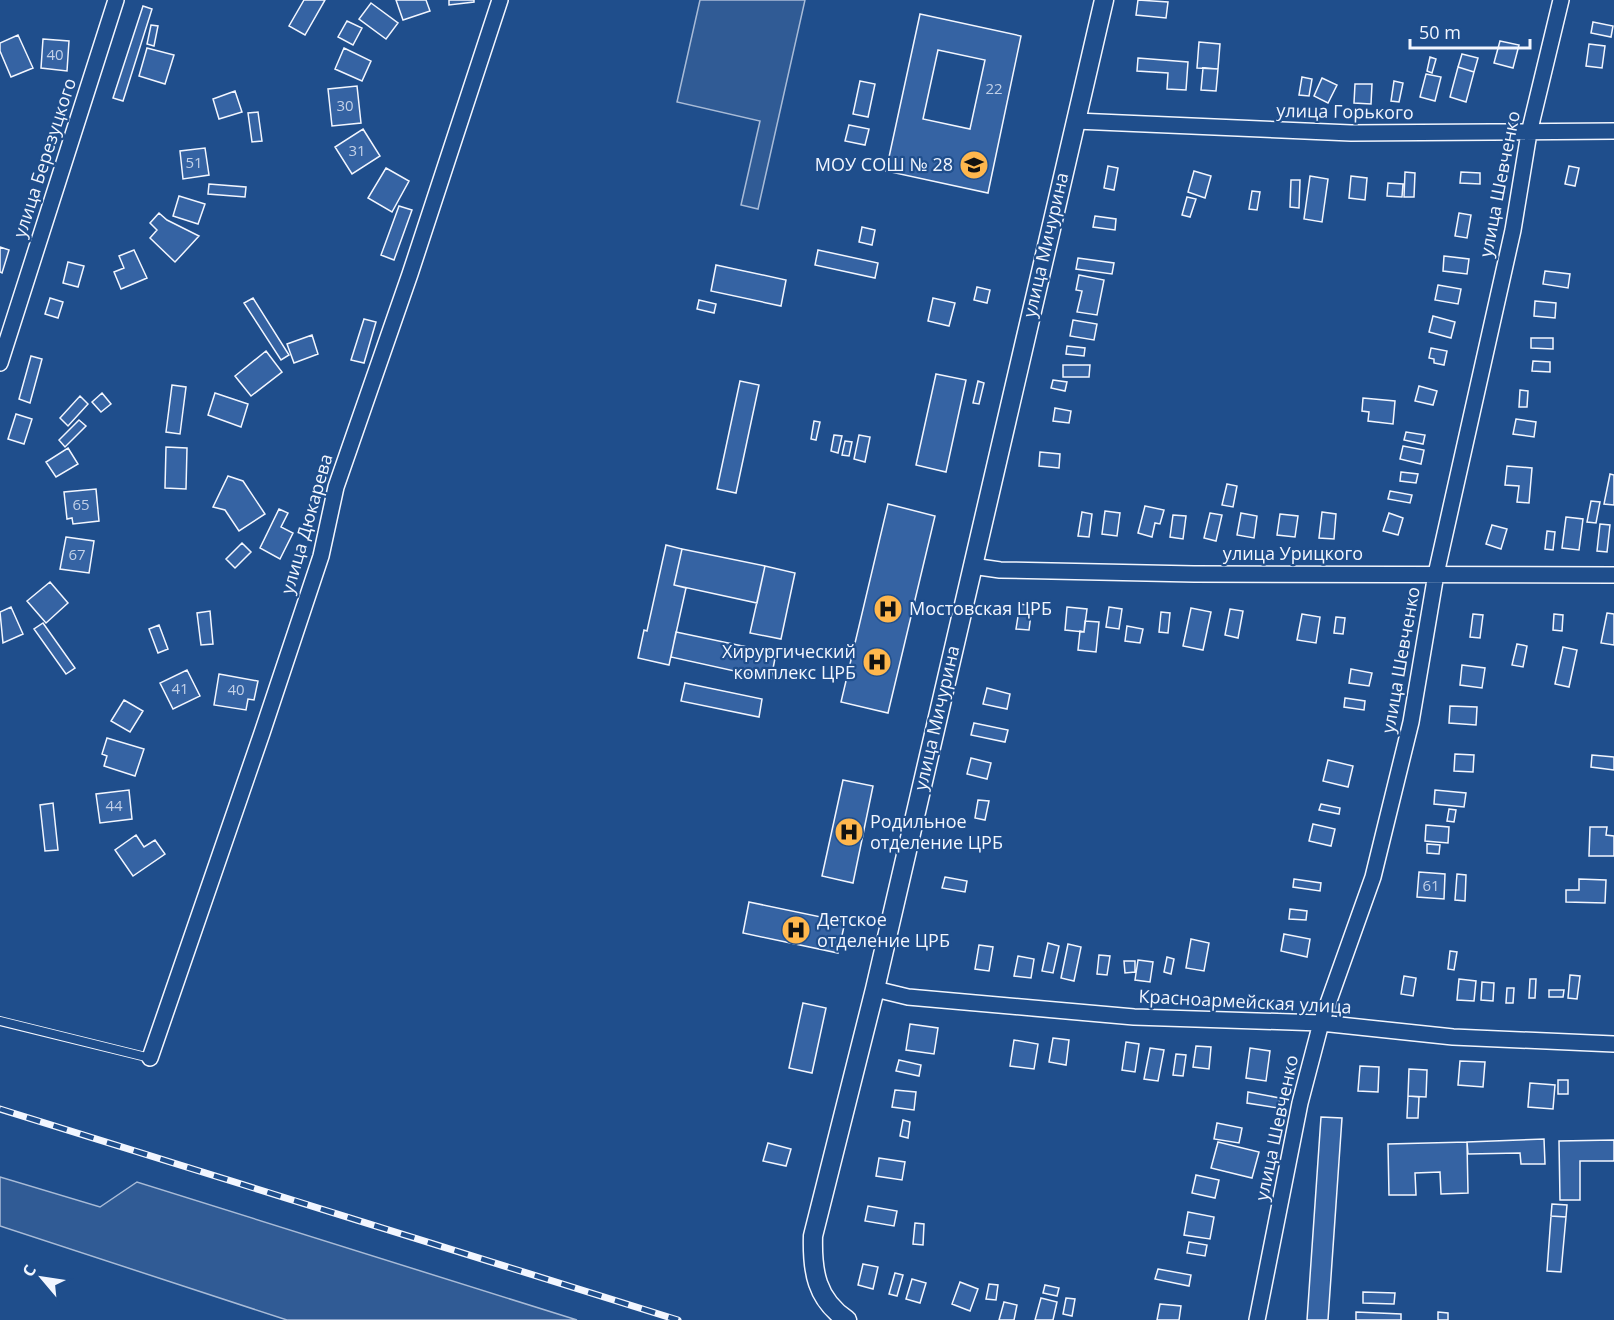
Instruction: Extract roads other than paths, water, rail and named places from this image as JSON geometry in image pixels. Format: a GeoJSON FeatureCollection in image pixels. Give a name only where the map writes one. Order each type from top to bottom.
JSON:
{"type":"FeatureCollection","features":[{"type":"Feature","properties":{"kind":"street","name":"улица Березуцкого"},"geometry":{"type":"LineString","coordinates":[[0,363],[116,0]]}},
{"type":"Feature","properties":{"kind":"street","name":"улица Дюкарева"},"geometry":{"type":"LineString","coordinates":[[150,1058],[321,556],[336,487],[410,274],[500,0]]}},
{"type":"Feature","properties":{"kind":"street","name":"улица Мичурина"},"geometry":{"type":"LineString","coordinates":[[847,1320],[834,1311],[818,1288],[812,1264],[813,1236],[875,989],[1104,0]]}},
{"type":"Feature","properties":{"kind":"street","name":"улица Шевченко"},"geometry":{"type":"LineString","coordinates":[[1257,1320],[1300,1103],[1321,1023],[1376,866],[1411,722],[1436,574],[1513,230],[1529,133],[1561,0]]}},
{"type":"Feature","properties":{"kind":"street","name":"улица Горького"},"geometry":{"type":"LineString","coordinates":[[1076,121],[1351,133],[1614,131]]}},
{"type":"Feature","properties":{"kind":"street","name":"улица Урицкого"},"geometry":{"type":"LineString","coordinates":[[972,566],[1000,570],[1194,574],[1614,574]]}},
{"type":"Feature","properties":{"kind":"street","name":"Красноармейская улица"},"geometry":{"type":"LineString","coordinates":[[875,989],[908,997],[1013,1008],[1134,1017],[1321,1023],[1453,1037],[1614,1044]]}},
{"type":"Feature","properties":{"kind":"lane"},"geometry":{"type":"LineString","coordinates":[[0,1021],[150,1058]]}},
{"type":"Feature","properties":{"kind":"railway"},"geometry":{"type":"LineString","coordinates":[[0,1109],[678,1320]]}},
{"type":"Feature","properties":{"kind":"place","name":"МОУ СОШ № 28"},"geometry":{"type":"Point","coordinates":[974,165]}},
{"type":"Feature","properties":{"kind":"place","name":"Мостовская ЦРБ"},"geometry":{"type":"Point","coordinates":[888,609]}},
{"type":"Feature","properties":{"kind":"place","name":"Хирургический комплекс ЦРБ"},"geometry":{"type":"Point","coordinates":[877,662]}},
{"type":"Feature","properties":{"kind":"place","name":"Родильное отделение ЦРБ"},"geometry":{"type":"Point","coordinates":[849,832]}},
{"type":"Feature","properties":{"kind":"place","name":"Детское отделение ЦРБ"},"geometry":{"type":"Point","coordinates":[796,930]}}]}
